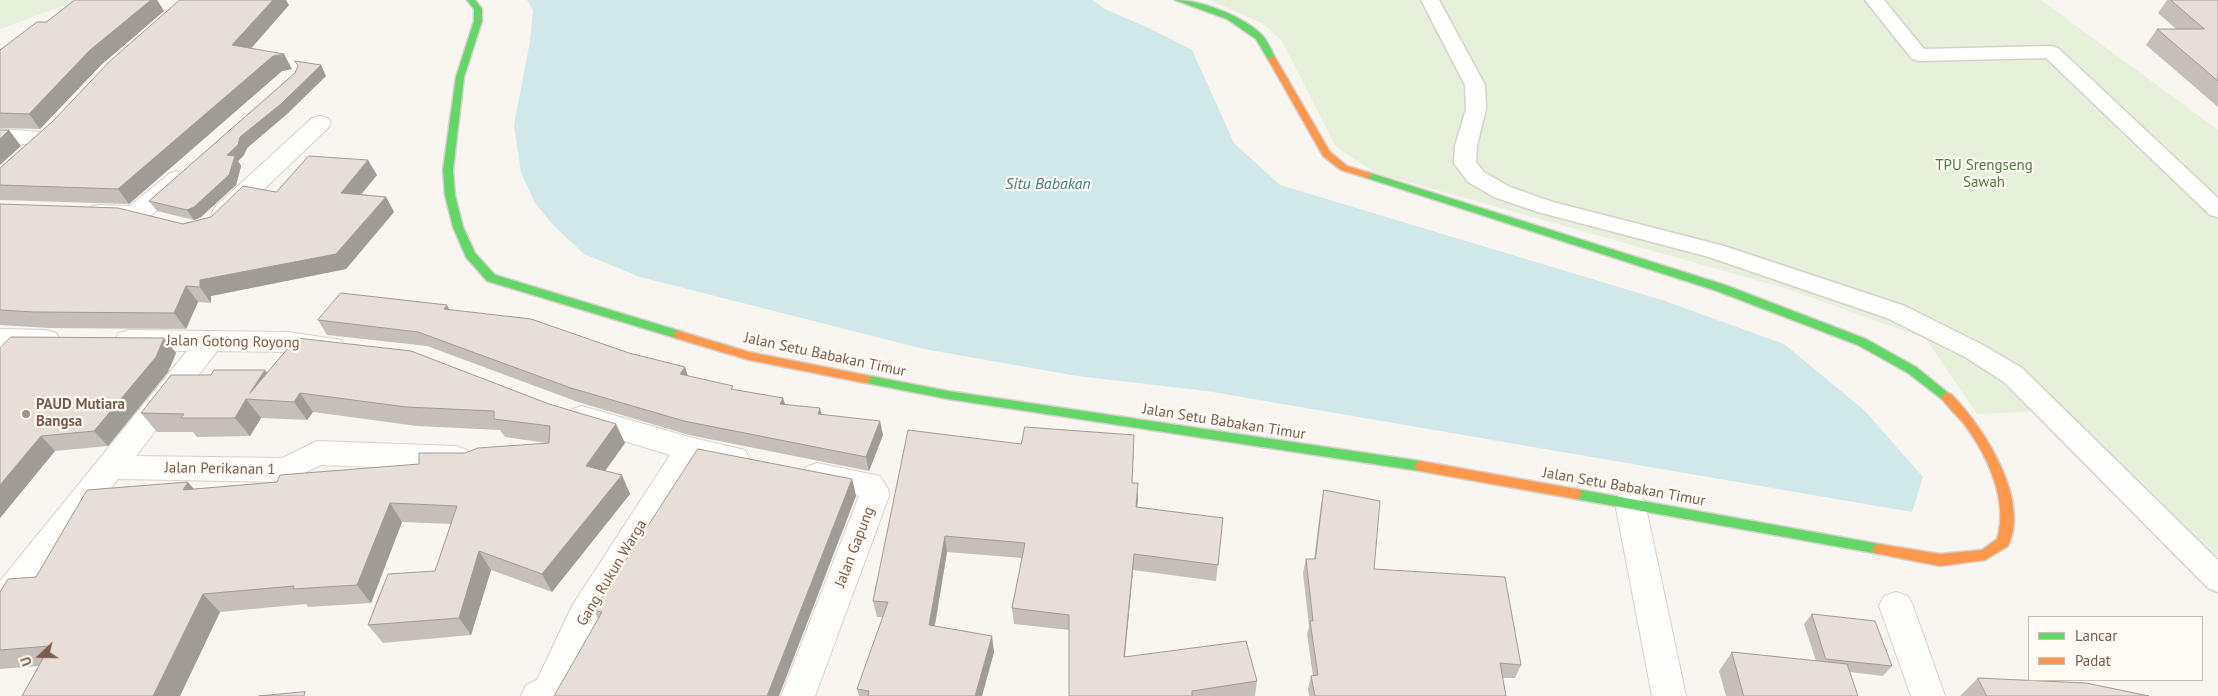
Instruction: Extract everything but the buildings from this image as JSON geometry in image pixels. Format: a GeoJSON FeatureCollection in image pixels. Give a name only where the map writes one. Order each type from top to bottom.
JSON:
{"type":"FeatureCollection","features":[{"type":"Feature","properties":{"kind":"street","name":"Jalan Setu Babakan Timur"},"geometry":{"type":"LineString","coordinates":[[471,0],[478,9],[478,21],[460,77],[448,170],[450,195],[458,227],[470,255],[491,278],[749,356],[948,395],[1464,474],[1940,560],[1985,554],[2003,542],[2008,521],[1999,479],[1976,431],[1958,407],[1912,370],[1862,342],[1721,288],[1344,168],[1326,154],[1259,37],[1230,16],[1179,0]]}},
{"type":"Feature","properties":{"kind":"street"},"geometry":{"type":"LineString","coordinates":[[211,225],[320,123]]}},
{"type":"Feature","properties":{"kind":"street"},"geometry":{"type":"LineString","coordinates":[[0,136],[53,131],[26,156]]}},
{"type":"Feature","properties":{"kind":"street"},"geometry":{"type":"LineString","coordinates":[[130,214],[145,207],[196,162]]}},
{"type":"Feature","properties":{"kind":"street"},"geometry":{"type":"LineString","coordinates":[[74,212],[130,214],[157,220]]}},
{"type":"Feature","properties":{"kind":"street"},"geometry":{"type":"LineString","coordinates":[[0,339],[74,340]]}},
{"type":"Feature","properties":{"kind":"street","name":"Jalan Gotong Royong"},"geometry":{"type":"LineString","coordinates":[[103,340],[288,342],[357,350]]}},
{"type":"Feature","properties":{"kind":"street"},"geometry":{"type":"LineString","coordinates":[[0,606],[210,341]]}},
{"type":"Feature","properties":{"kind":"street"},"geometry":{"type":"LineString","coordinates":[[560,410],[689,449]]}},
{"type":"Feature","properties":{"kind":"street","name":"Jalan Gapung"},"geometry":{"type":"LineString","coordinates":[[689,449],[869,485],[873,489],[874,496],[798,696]]}},
{"type":"Feature","properties":{"kind":"street","name":"Gang Rukun Warga"},"geometry":{"type":"LineString","coordinates":[[538,696],[549,693],[584,616],[689,449]]}},
{"type":"Feature","properties":{"kind":"street","name":"Jalan Perikanan 1"},"geometry":{"type":"LineString","coordinates":[[110,467],[286,470],[318,453],[476,458]]}},
{"type":"Feature","properties":{"kind":"street"},"geometry":{"type":"LineString","coordinates":[[1630,503],[1669,696]]}},
{"type":"Feature","properties":{"kind":"street"},"geometry":{"type":"LineString","coordinates":[[1896,606],[1928,696]]}},
{"type":"Feature","properties":{"kind":"lane"},"geometry":{"type":"LineString","coordinates":[[1430,0],[1475,85],[1476,109],[1466,146],[1464,163],[1476,177],[1502,192],[1546,207],[1716,251],[1822,286],[1896,312],[1974,351],[2013,374],[2218,579]]}},
{"type":"Feature","properties":{"kind":"lane"},"geometry":{"type":"LineString","coordinates":[[1874,0],[1919,54],[2051,52],[2218,210]]}},
{"type":"Feature","properties":{"kind":"green space"},"geometry":{"type":"Polygon","coordinates":[[[0,0],[79,0],[0,29],[0,0]]]}},
{"type":"Feature","properties":{"kind":"green space","name":"TPU Srengseng Sawah"},"geometry":{"type":"Polygon","coordinates":[[[1209,0],[2041,0],[2218,130],[2218,557],[2062,410],[1977,414],[1926,339],[1788,289],[1376,173],[1336,147],[1282,41],[1264,24],[1209,0]]]}},
{"type":"Feature","properties":{"kind":"water","name":"Situ Babakan"},"geometry":{"type":"Polygon","coordinates":[[[527,0],[1092,0],[1105,9],[1192,50],[1234,143],[1280,185],[1662,300],[1784,344],[1865,411],[1923,477],[1912,512],[1207,391],[1077,376],[924,349],[640,277],[584,254],[553,225],[535,203],[521,172],[514,125],[530,41],[533,10],[527,0]]]}},
{"type":"Feature","properties":{"kind":"traffic: fast"},"geometry":{"type":"LineString","coordinates":[[471,0],[478,9],[478,21],[460,77],[448,170],[450,195],[458,227],[470,255],[491,278],[679,335]]}},
{"type":"Feature","properties":{"kind":"traffic: fast"},"geometry":{"type":"LineString","coordinates":[[1179,0],[1230,17],[1259,37],[1272,59]]}},
{"type":"Feature","properties":{"kind":"traffic: fast"},"geometry":{"type":"LineString","coordinates":[[1367,175],[1721,288],[1862,342],[1912,370],[1947,397]]}},
{"type":"Feature","properties":{"kind":"traffic: fast"},"geometry":{"type":"LineString","coordinates":[[865,379],[948,395],[1420,466]]}},
{"type":"Feature","properties":{"kind":"traffic: fast"},"geometry":{"type":"LineString","coordinates":[[1576,494],[1879,549]]}},
{"type":"Feature","properties":{"kind":"traffic: slow"},"geometry":{"type":"LineString","coordinates":[[1272,59],[1326,154],[1344,168],[1367,175]]}},
{"type":"Feature","properties":{"kind":"traffic: slow"},"geometry":{"type":"LineString","coordinates":[[679,335],[749,356],[865,379]]}},
{"type":"Feature","properties":{"kind":"traffic: slow"},"geometry":{"type":"LineString","coordinates":[[1879,549],[1940,560],[1985,555],[2003,542],[2008,519],[2006,503],[1995,469],[1979,437],[1969,422],[1947,397]]}},
{"type":"Feature","properties":{"kind":"traffic: slow"},"geometry":{"type":"LineString","coordinates":[[1420,466],[1576,494]]}},
{"type":"Feature","properties":{"kind":"place","name":"PAUD Mutiara Bangsa"},"geometry":{"type":"Point","coordinates":[26,414]}}]}
